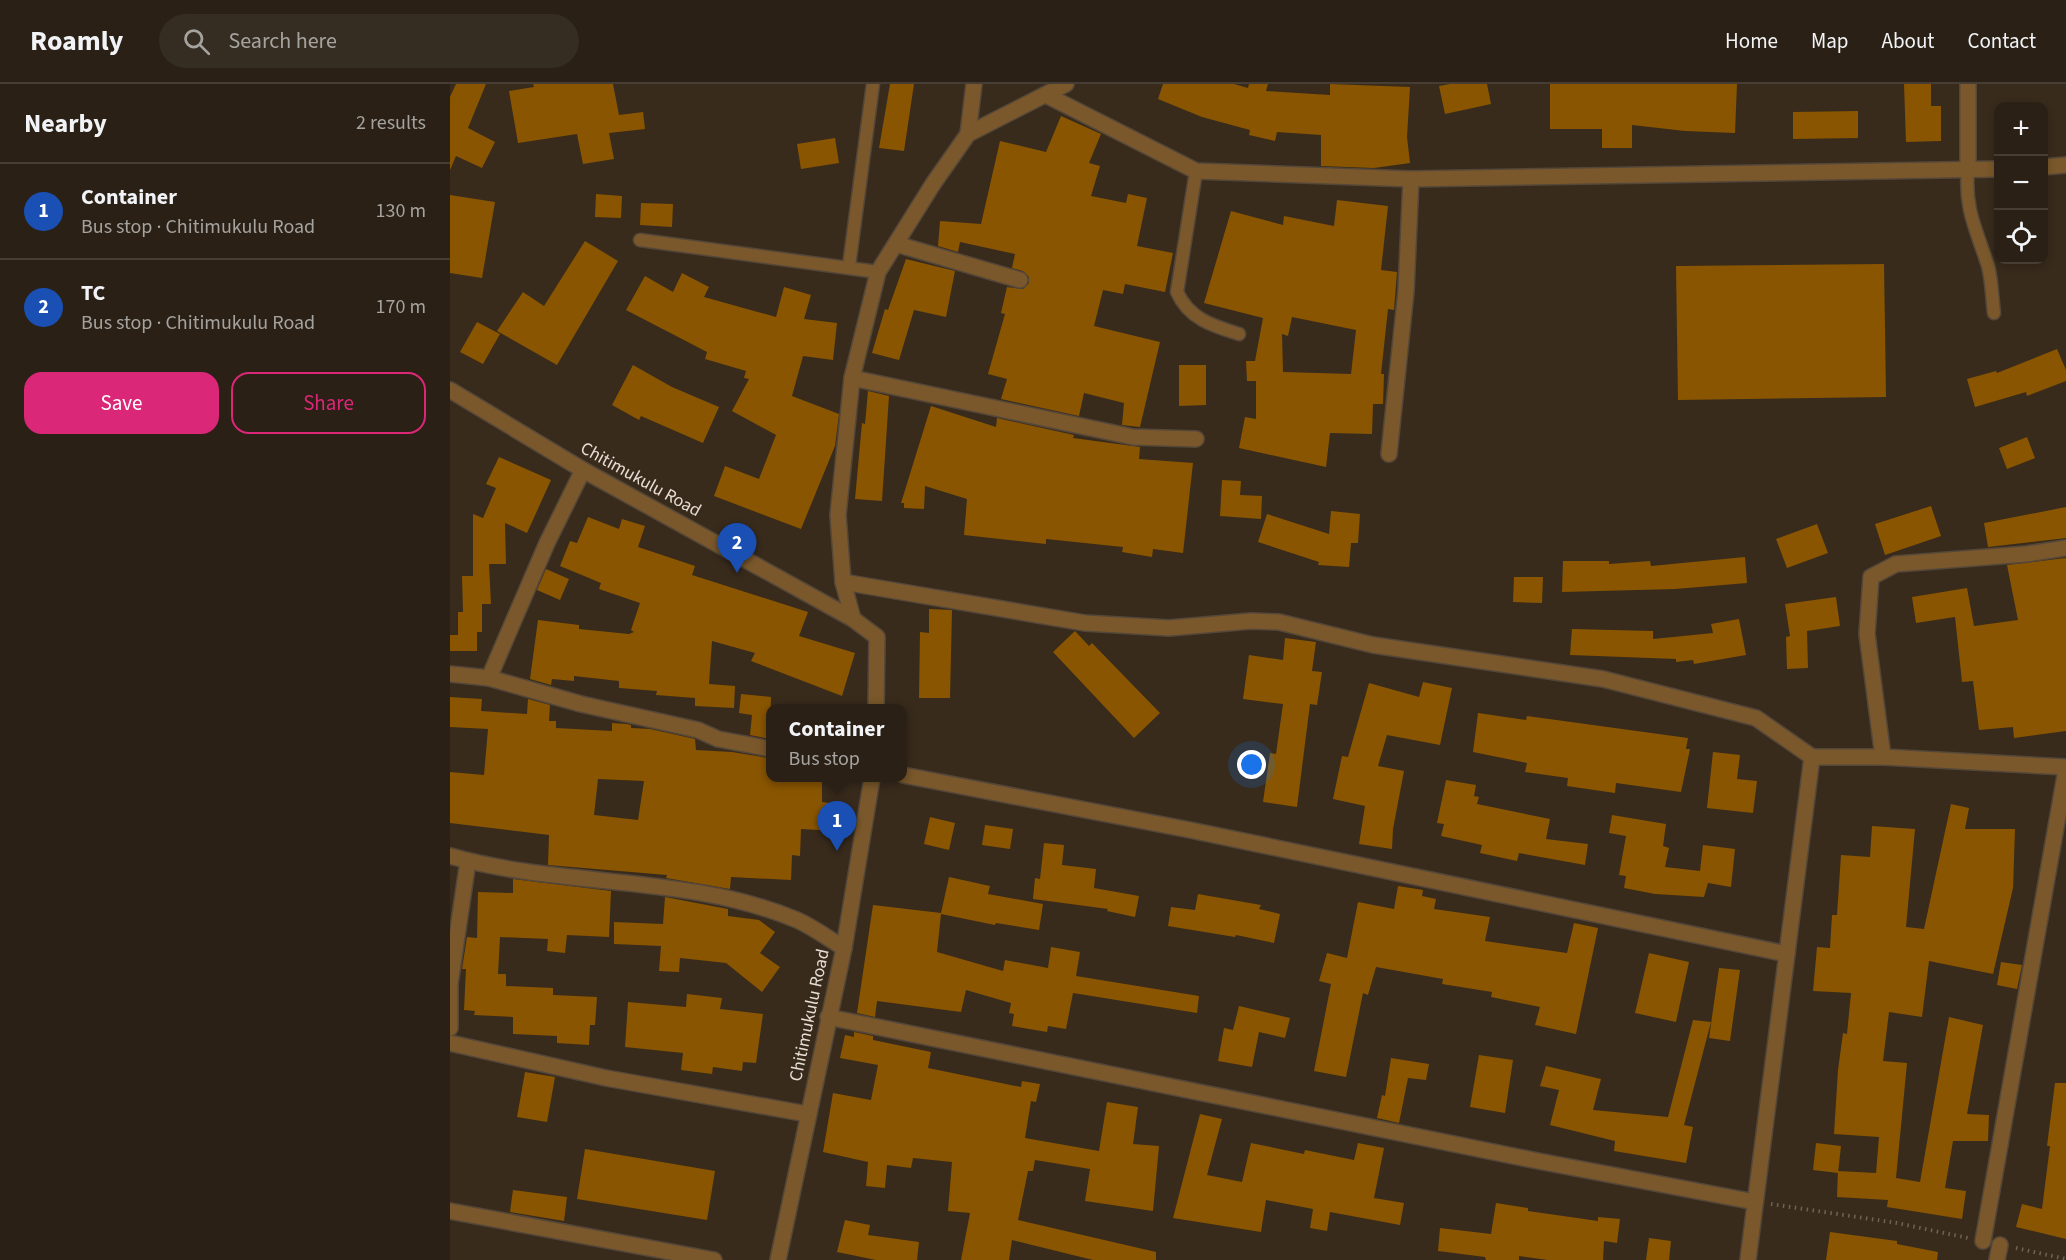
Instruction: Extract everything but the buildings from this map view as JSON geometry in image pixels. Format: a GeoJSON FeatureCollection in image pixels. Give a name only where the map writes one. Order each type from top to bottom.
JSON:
{"type":"FeatureCollection","features":[{"type":"Feature","properties":{"kind":"street"},"geometry":{"type":"LineString","coordinates":[[853,619],[843,582],[838,515],[852,378],[878,272],[933,184],[968,134],[974,84]]}},
{"type":"Feature","properties":{"kind":"street"},"geometry":{"type":"LineString","coordinates":[[968,134],[1066,84]]}},
{"type":"Feature","properties":{"kind":"street"},"geometry":{"type":"LineString","coordinates":[[1968,84],[1968,170]]}},
{"type":"Feature","properties":{"kind":"street"},"geometry":{"type":"LineString","coordinates":[[1046,95],[1196,171],[1411,179],[1737,171],[1994,169]]}},
{"type":"Feature","properties":{"kind":"street"},"geometry":{"type":"LineString","coordinates":[[2048,167],[2066,165]]}},
{"type":"Feature","properties":{"kind":"street"},"geometry":{"type":"LineString","coordinates":[[1389,454],[1406,291],[1411,179]]}},
{"type":"Feature","properties":{"kind":"street"},"geometry":{"type":"LineString","coordinates":[[896,244],[1020,280]]}},
{"type":"Feature","properties":{"kind":"street"},"geometry":{"type":"LineString","coordinates":[[852,378],[1133,437],[1196,439]]}},
{"type":"Feature","properties":{"kind":"street","name":"Chitimukulu Road"},"geometry":{"type":"LineString","coordinates":[[450,390],[583,470],[853,619],[877,637],[876,704]]}},
{"type":"Feature","properties":{"kind":"street"},"geometry":{"type":"LineString","coordinates":[[489,678],[547,543],[583,470]]}},
{"type":"Feature","properties":{"kind":"street"},"geometry":{"type":"LineString","coordinates":[[1883,757],[1867,634],[1871,577],[1896,564],[2027,554],[2066,548]]}},
{"type":"Feature","properties":{"kind":"street"},"geometry":{"type":"LineString","coordinates":[[843,582],[1085,623],[1169,628],[1251,621],[1279,622],[1373,645],[1603,679],[1756,718],[1812,757],[1883,757],[2066,768],[1983,1241]]}},
{"type":"Feature","properties":{"kind":"street"},"geometry":{"type":"LineString","coordinates":[[450,674],[489,678],[580,704],[698,730],[718,739],[766,748]]}},
{"type":"Feature","properties":{"kind":"street"},"geometry":{"type":"LineString","coordinates":[[1748,1260],[1812,757]]}},
{"type":"Feature","properties":{"kind":"street"},"geometry":{"type":"LineString","coordinates":[[907,776],[1237,839],[1787,954]]}},
{"type":"Feature","properties":{"kind":"street","name":"Chitimukulu Road"},"geometry":{"type":"LineString","coordinates":[[778,1260],[807,1114],[844,948],[871,782]]}},
{"type":"Feature","properties":{"kind":"street"},"geometry":{"type":"LineString","coordinates":[[450,856],[522,872],[639,885],[749,903],[799,921],[844,948]]}},
{"type":"Feature","properties":{"kind":"street"},"geometry":{"type":"LineString","coordinates":[[450,1028],[450,984],[468,861]]}},
{"type":"Feature","properties":{"kind":"street"},"geometry":{"type":"LineString","coordinates":[[828,1017],[1527,1159],[1755,1202]]}},
{"type":"Feature","properties":{"kind":"street"},"geometry":{"type":"LineString","coordinates":[[450,1043],[606,1078],[807,1114]]}},
{"type":"Feature","properties":{"kind":"street"},"geometry":{"type":"LineString","coordinates":[[450,1211],[714,1260]]}},
{"type":"Feature","properties":{"kind":"lane"},"geometry":{"type":"LineString","coordinates":[[849,266],[873,84]]}},
{"type":"Feature","properties":{"kind":"lane"},"geometry":{"type":"LineString","coordinates":[[1968,170],[1966,191],[1973,228],[1988,268],[1994,313]]}},
{"type":"Feature","properties":{"kind":"lane"},"geometry":{"type":"LineString","coordinates":[[1196,171],[1177,292],[1183,306],[1206,324],[1239,334]]}},
{"type":"Feature","properties":{"kind":"lane"},"geometry":{"type":"LineString","coordinates":[[640,240],[849,266],[878,272]]}},
{"type":"Feature","properties":{"kind":"path"},"geometry":{"type":"LineString","coordinates":[[1755,1202],[1897,1223],[1983,1241]]}},
{"type":"Feature","properties":{"kind":"path"},"geometry":{"type":"LineString","coordinates":[[1999,1252],[2066,1259]]}},
{"type":"Feature","properties":{"kind":"place","name":"TC"},"geometry":{"type":"Point","coordinates":[737,573]}},
{"type":"Feature","properties":{"kind":"place","name":"Container"},"geometry":{"type":"Point","coordinates":[837,851]}}]}
